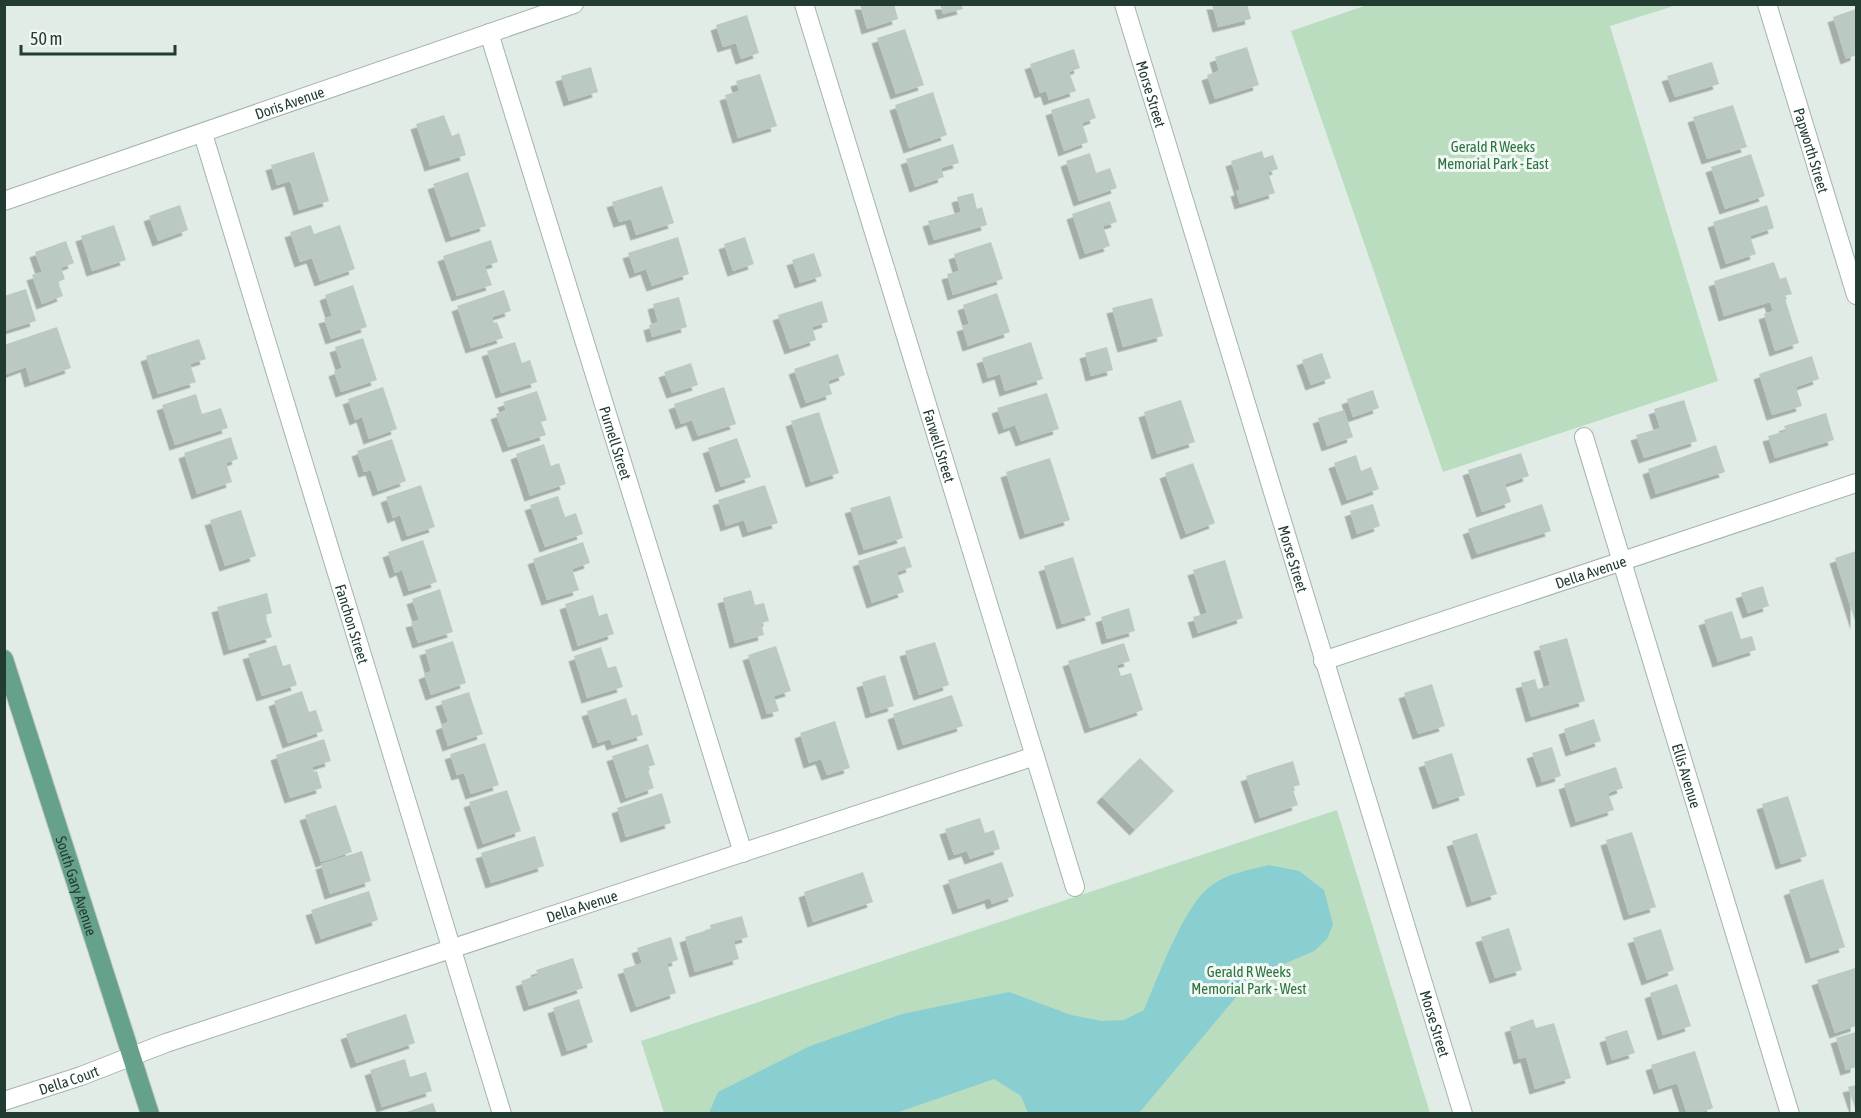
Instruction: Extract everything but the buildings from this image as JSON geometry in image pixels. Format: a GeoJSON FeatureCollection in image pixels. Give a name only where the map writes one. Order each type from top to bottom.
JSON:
{"type":"FeatureCollection","features":[{"type":"Feature","properties":{"kind":"main road","name":"South Gary Avenue"},"geometry":{"type":"LineString","coordinates":[[4,659],[150,1113]]}},
{"type":"Feature","properties":{"kind":"street","name":"Doris Avenue"},"geometry":{"type":"LineString","coordinates":[[4,201],[574,4]]}},
{"type":"Feature","properties":{"kind":"street","name":"Farwell Street"},"geometry":{"type":"LineString","coordinates":[[804,4],[1075,887]]}},
{"type":"Feature","properties":{"kind":"street","name":"Morse Street"},"geometry":{"type":"LineString","coordinates":[[1124,4],[1463,1113]]}},
{"type":"Feature","properties":{"kind":"street","name":"Papworth Street"},"geometry":{"type":"LineString","coordinates":[[1767,4],[1857,295]]}},
{"type":"Feature","properties":{"kind":"street","name":"Purnell Street"},"geometry":{"type":"LineString","coordinates":[[489,33],[743,853]]}},
{"type":"Feature","properties":{"kind":"street","name":"Fanchon Street"},"geometry":{"type":"LineString","coordinates":[[203,134],[502,1113]]}},
{"type":"Feature","properties":{"kind":"street","name":"Ellis Avenue"},"geometry":{"type":"LineString","coordinates":[[1584,437],[1790,1113]]}},
{"type":"Feature","properties":{"kind":"street","name":"Della Avenue"},"geometry":{"type":"LineString","coordinates":[[1323,661],[1857,483]]}},
{"type":"Feature","properties":{"kind":"street","name":"Della Avenue"},"geometry":{"type":"LineString","coordinates":[[132,1057],[166,1043],[1035,756]]}},
{"type":"Feature","properties":{"kind":"street","name":"Della Court"},"geometry":{"type":"LineString","coordinates":[[4,1101],[132,1057]]}},
{"type":"Feature","properties":{"kind":"green space","name":"Gerald R Weeks Memorial Park - East"},"geometry":{"type":"Polygon","coordinates":[[[1367,5],[1677,5],[1610,26],[1718,381],[1443,472],[1291,31],[1367,5]]]}},
{"type":"Feature","properties":{"kind":"green space","name":"Gerald R Weeks Memorial Park - West"},"geometry":{"type":"Polygon","coordinates":[[[1337,810],[1430,1113],[664,1113],[641,1041],[1337,810]]]}},
{"type":"Feature","properties":{"kind":"water"},"geometry":{"type":"Polygon","coordinates":[[[1269,865],[1299,871],[1324,890],[1333,924],[1327,939],[1314,951],[1261,974],[1237,996],[1139,1113],[1028,1113],[1021,1096],[994,1079],[896,1113],[709,1113],[718,1092],[810,1046],[902,1014],[1009,992],[1071,1015],[1102,1021],[1124,1020],[1144,1010],[1182,924],[1202,895],[1212,885],[1225,878],[1269,865]]]}}]}
